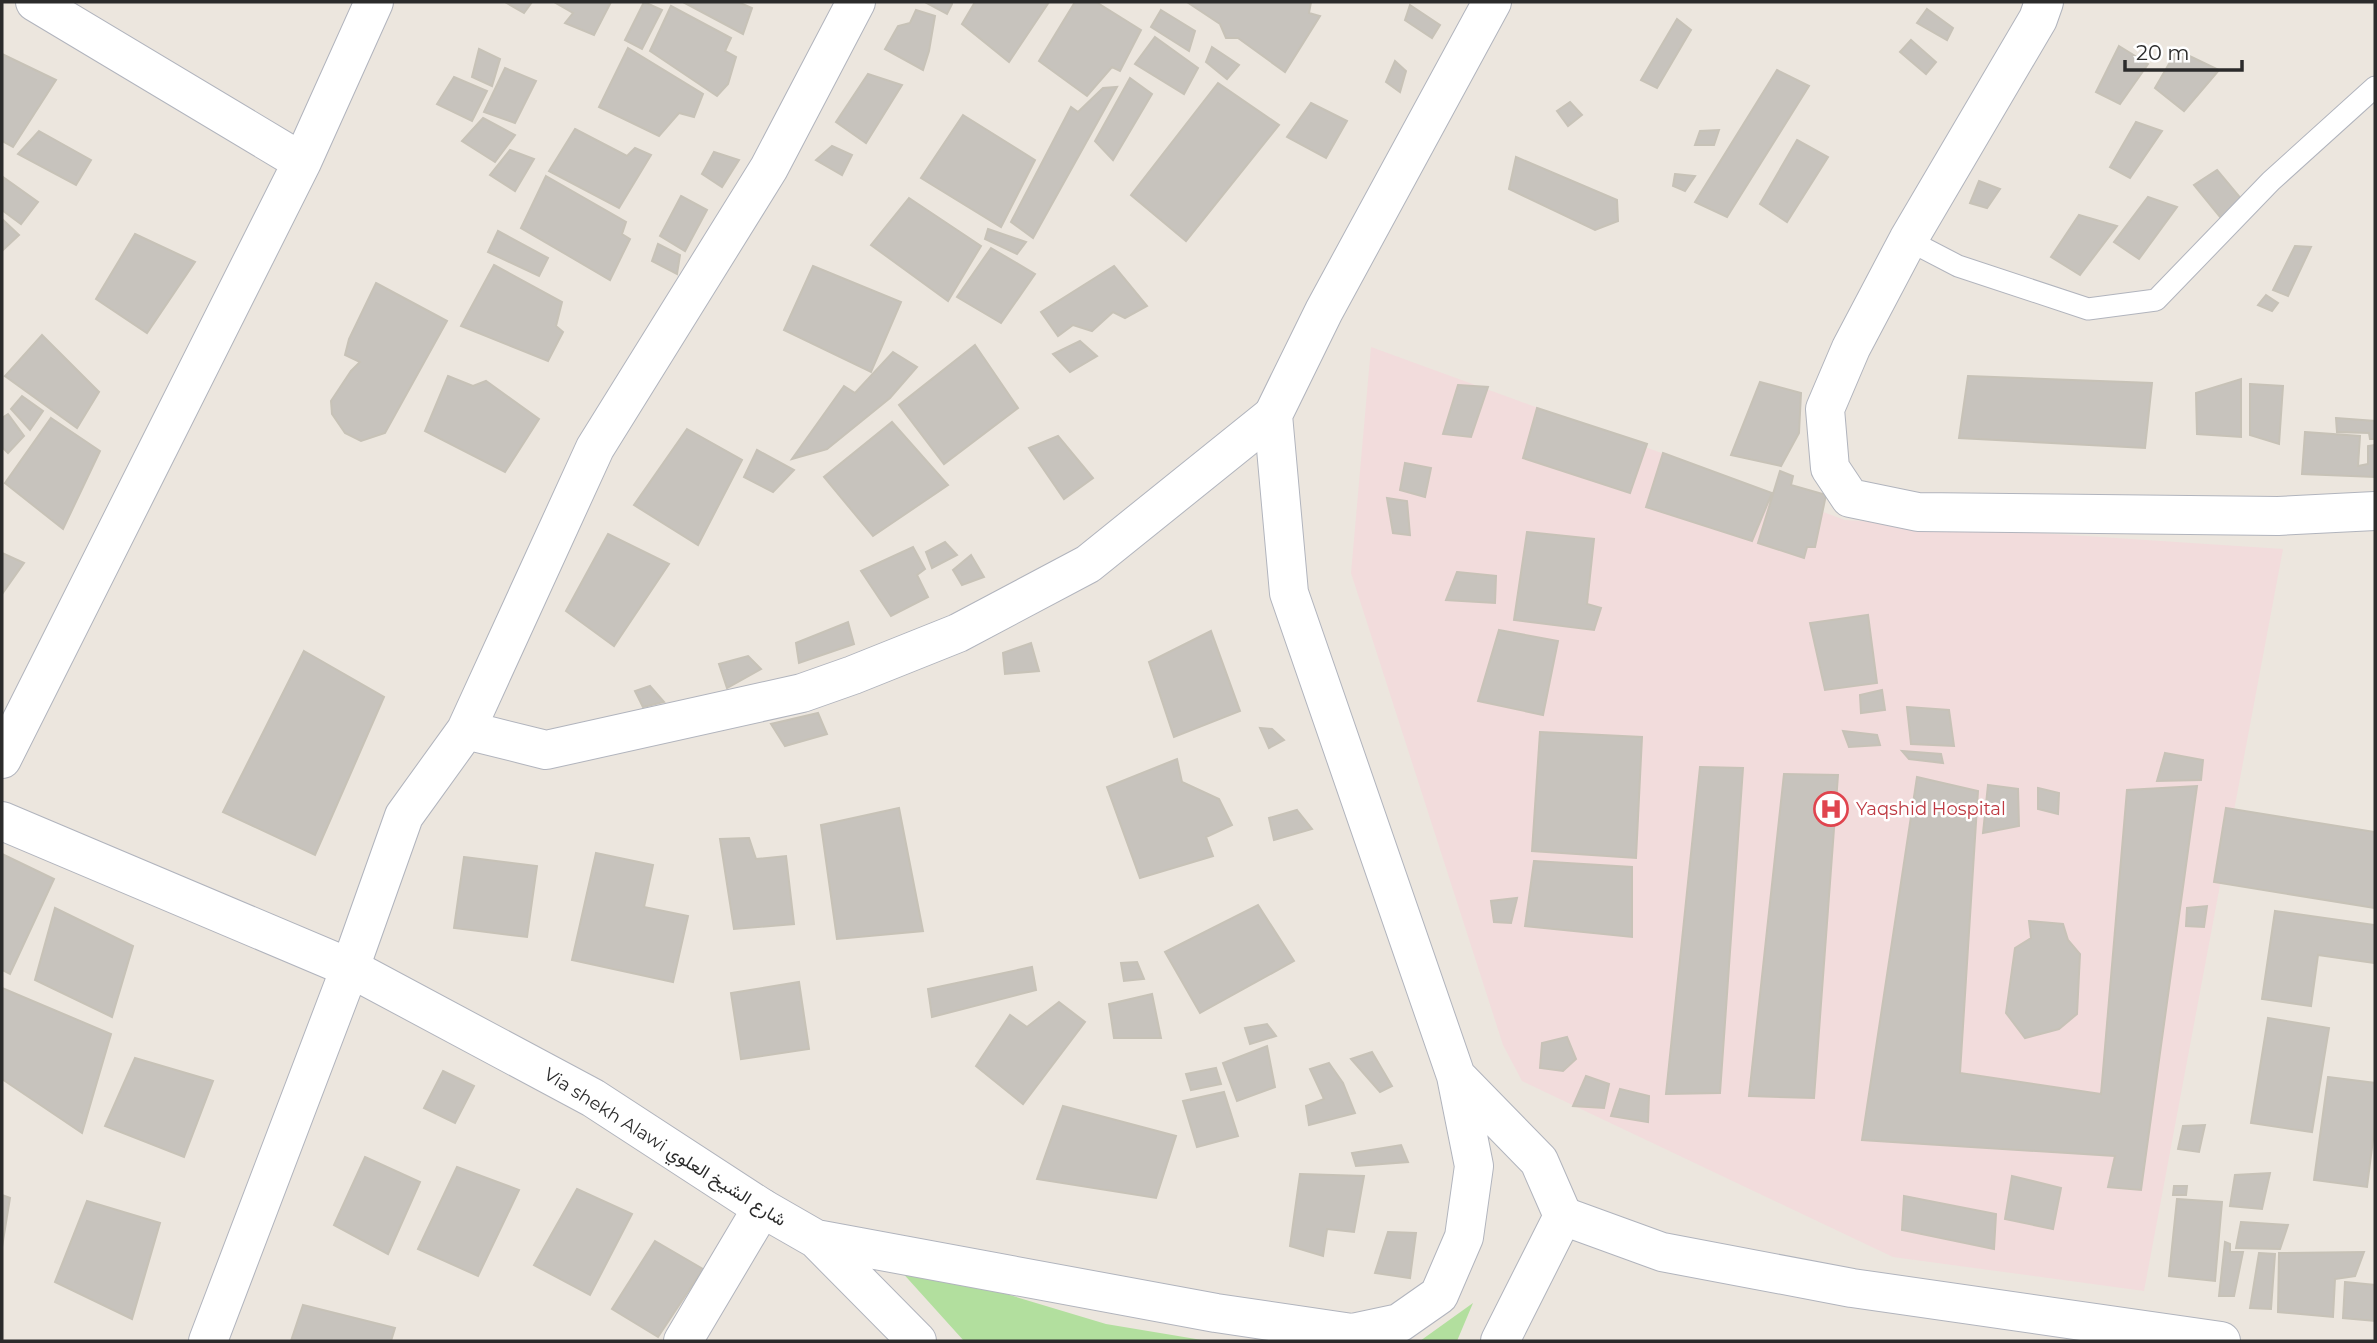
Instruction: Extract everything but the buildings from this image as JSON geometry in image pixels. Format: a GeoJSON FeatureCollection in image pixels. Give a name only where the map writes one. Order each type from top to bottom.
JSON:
{"type":"FeatureCollection","features":[{"type":"Feature","properties":{"kind":"street"},"geometry":{"type":"LineString","coordinates":[[35,2],[302,162]]}},
{"type":"Feature","properties":{"kind":"street"},"geometry":{"type":"LineString","coordinates":[[2,759],[302,162],[374,2]]}},
{"type":"Feature","properties":{"kind":"street"},"geometry":{"type":"LineString","coordinates":[[208,1341],[350,968],[404,816],[466,730],[595,448],[768,168],[856,2]]}},
{"type":"Feature","properties":{"kind":"street"},"geometry":{"type":"LineString","coordinates":[[466,730],[546,750],[802,693],[958,632],[1088,564],[1273,415],[1324,311],[1492,2]]}},
{"type":"Feature","properties":{"kind":"street"},"geometry":{"type":"LineString","coordinates":[[2044,2],[2038,19],[1908,240],[1851,348],[1825,410],[1830,468],[1850,498],[1918,512],[2278,516],[2375,511]]}},
{"type":"Feature","properties":{"kind":"street"},"geometry":{"type":"LineString","coordinates":[[816,1239],[1216,1313],[1352,1333],[1399,1323],[1439,1295],[1464,1237],[1474,1166],[1456,1076],[1289,593],[1273,415]]}},
{"type":"Feature","properties":{"kind":"street","name":"Via shekh Alawi شارع الشيخ العلوي"},"geometry":{"type":"LineString","coordinates":[[2,821],[350,968],[593,1098],[762,1208],[816,1239],[917,1341]]}},
{"type":"Feature","properties":{"kind":"street"},"geometry":{"type":"LineString","coordinates":[[1456,1076],[1539,1161],[1563,1216],[1662,1252],[1811,1280],[2221,1341]]}},
{"type":"Feature","properties":{"kind":"street"},"geometry":{"type":"LineString","coordinates":[[683,1341],[762,1208]]}},
{"type":"Feature","properties":{"kind":"street"},"geometry":{"type":"LineString","coordinates":[[1500,1341],[1563,1216]]}},
{"type":"Feature","properties":{"kind":"lane"},"geometry":{"type":"LineString","coordinates":[[1908,240],[1958,266],[2088,309],[2156,300],[2272,181],[2375,87]]}},
{"type":"Feature","properties":{"kind":"shaded area","name":"Yaqshid Hospital"},"geometry":{"type":"Polygon","coordinates":[[[1371,347],[1845,520],[2283,549],[2144,1291],[1893,1257],[1522,1081],[1503,1045],[1351,573],[1371,347]]]}},
{"type":"Feature","properties":{"kind":"green space"},"geometry":{"type":"Polygon","coordinates":[[[890,1259],[1106,1324],[1208,1341],[964,1341],[890,1259]]]}},
{"type":"Feature","properties":{"kind":"green space"},"geometry":{"type":"Polygon","coordinates":[[[1473,1303],[1457,1341],[1420,1341],[1473,1303]]]}},
{"type":"Feature","properties":{"kind":"place","name":"Yaqshid Hospital"},"geometry":{"type":"Point","coordinates":[1831,809]}}]}
